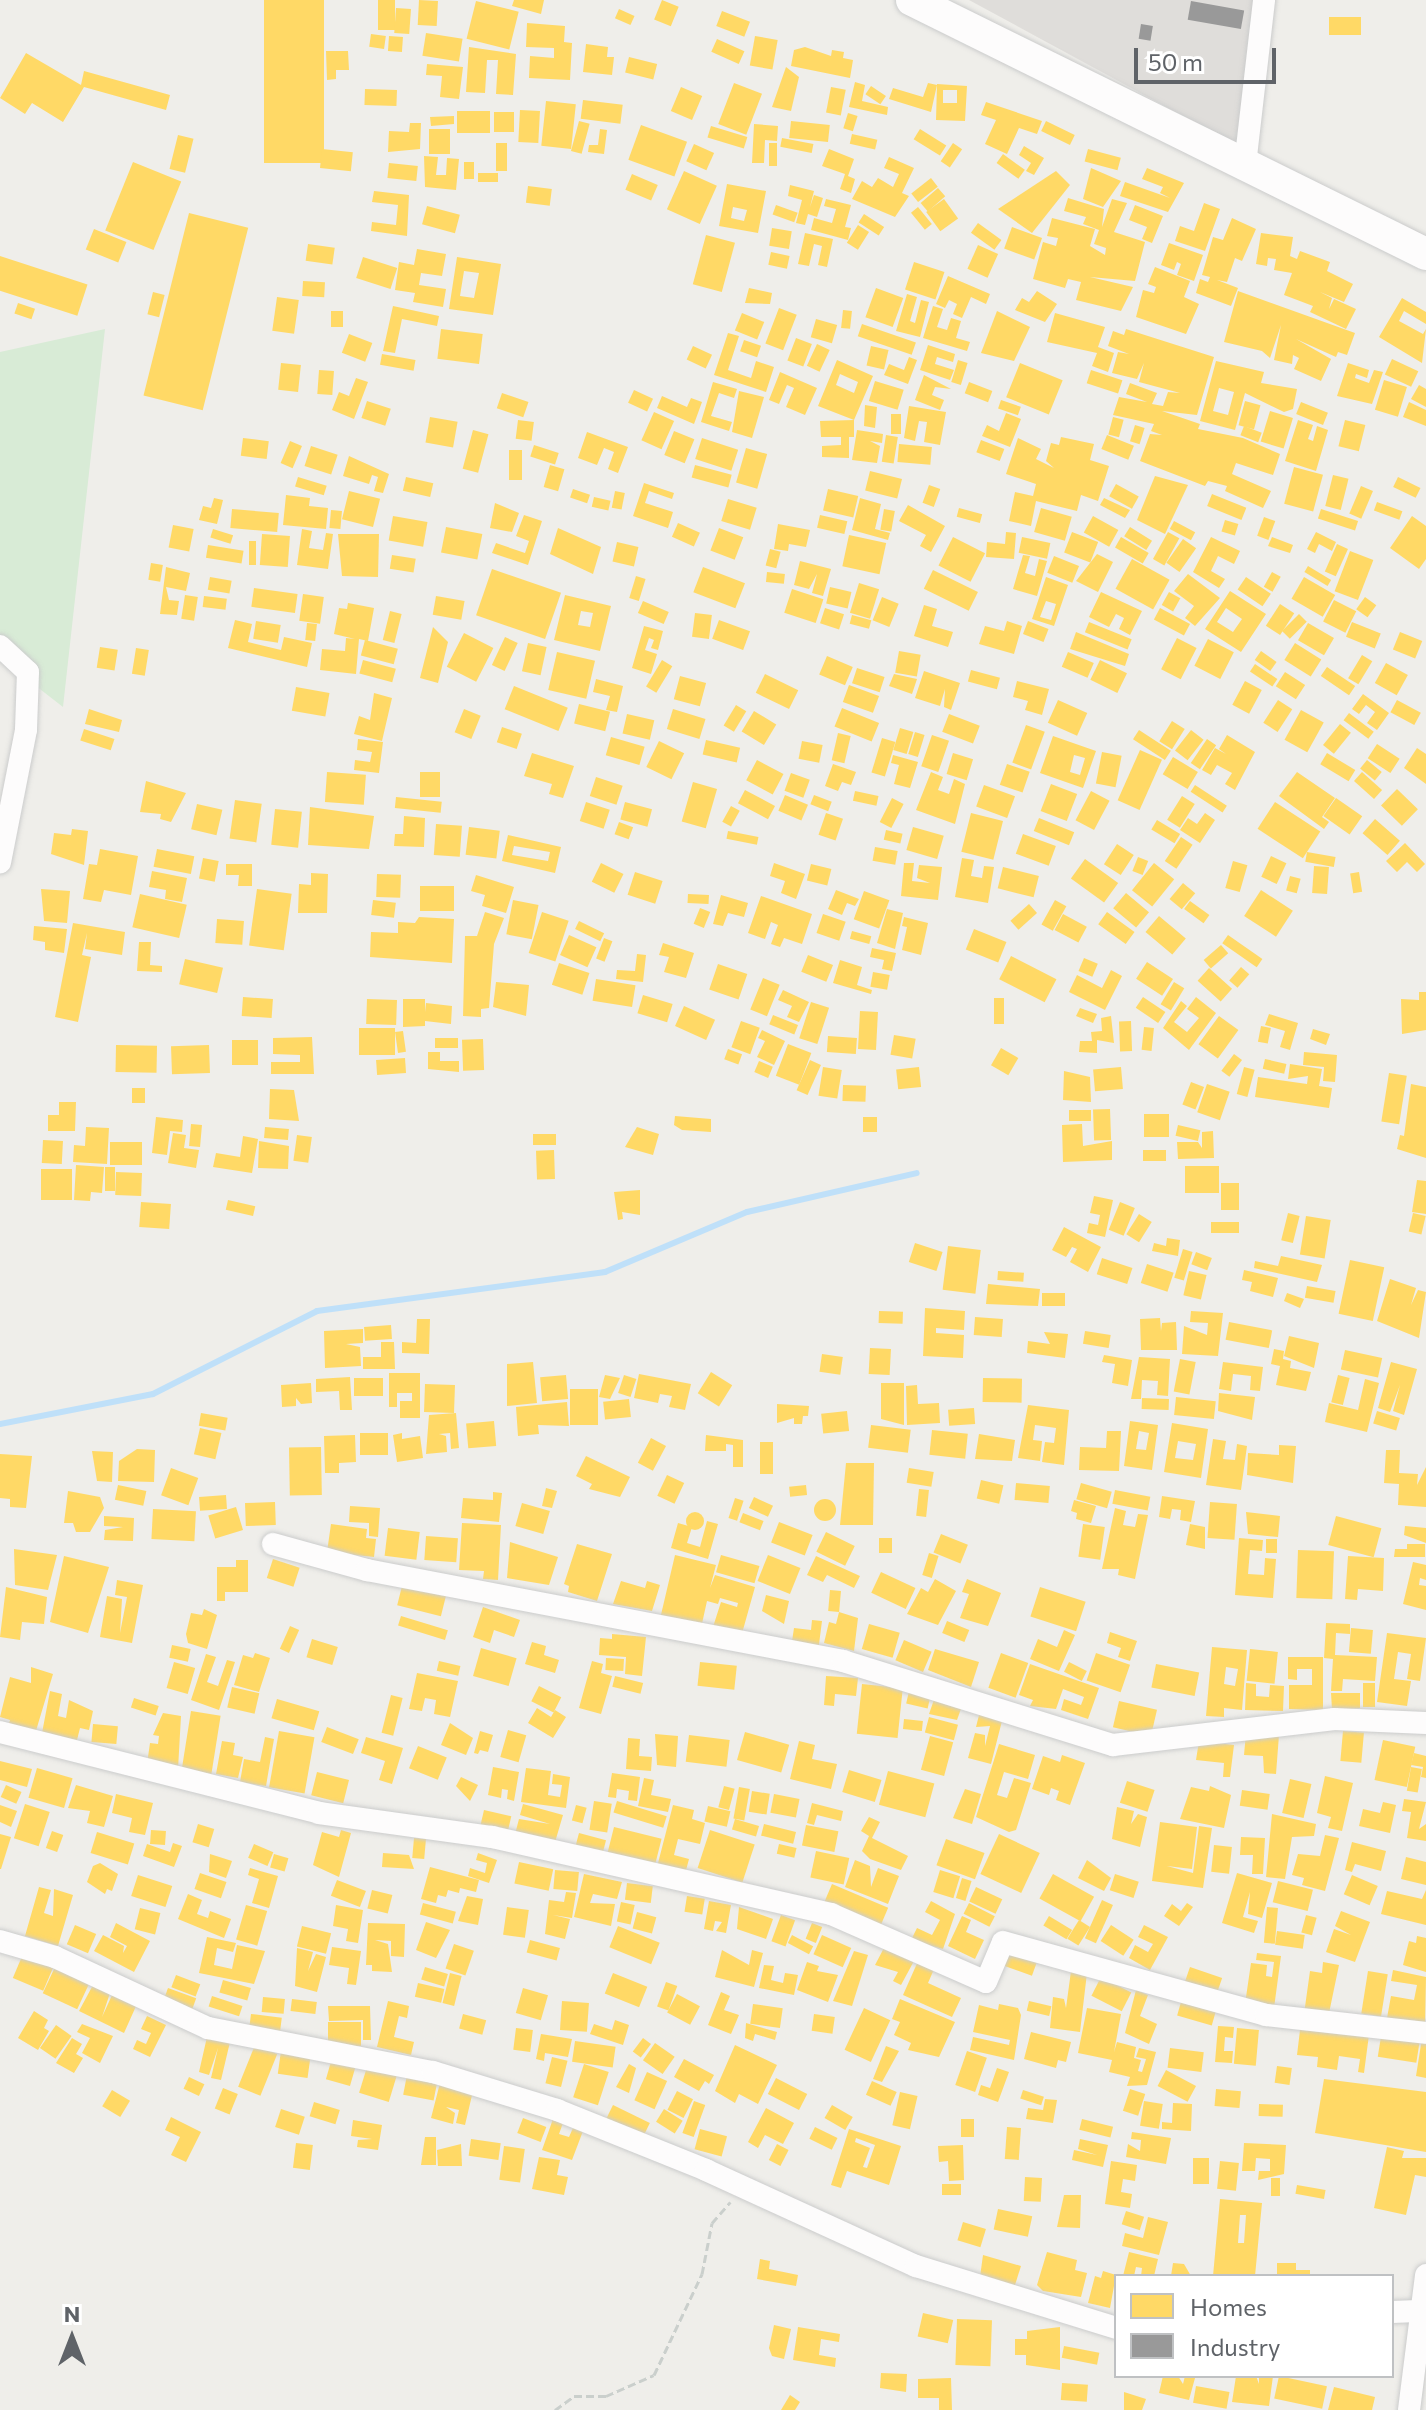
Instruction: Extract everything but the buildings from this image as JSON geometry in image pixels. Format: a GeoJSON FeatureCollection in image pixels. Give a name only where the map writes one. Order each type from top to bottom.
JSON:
{"type":"FeatureCollection","features":[{"type":"Feature","properties":{"kind":"street"},"geometry":{"type":"LineString","coordinates":[[912,0],[1426,254]]}},
{"type":"Feature","properties":{"kind":"street"},"geometry":{"type":"LineString","coordinates":[[1245,165],[1264,0]]}},
{"type":"Feature","properties":{"kind":"street"},"geometry":{"type":"LineString","coordinates":[[0,646],[28,672],[26,730],[0,862]]}},
{"type":"Feature","properties":{"kind":"street"},"geometry":{"type":"LineString","coordinates":[[273,1544],[367,1570],[843,1661],[1113,1745],[1334,1719],[1426,1723]]}},
{"type":"Feature","properties":{"kind":"street"},"geometry":{"type":"LineString","coordinates":[[0,1732],[319,1813],[492,1837],[831,1914],[986,1982],[1003,1942],[1266,2015],[1426,2033]]}},
{"type":"Feature","properties":{"kind":"street"},"geometry":{"type":"LineString","coordinates":[[0,1941],[55,1957],[208,2028],[433,2072],[557,2110],[743,2187],[916,2266],[1114,2327]]}},
{"type":"Feature","properties":{"kind":"street"},"geometry":{"type":"LineString","coordinates":[[1409,2410],[1418,2311],[1426,2275]]}},
{"type":"Feature","properties":{"kind":"street"},"geometry":{"type":"LineString","coordinates":[[1394,2312],[1418,2311]]}},
{"type":"Feature","properties":{"kind":"path"},"geometry":{"type":"LineString","coordinates":[[555,2410],[574,2396],[606,2396],[654,2375],[702,2274],[712,2223],[743,2187]]}},
{"type":"Feature","properties":{"kind":"shaded area"},"geometry":{"type":"Polygon","coordinates":[[[969,0],[1255,0],[1240,147],[969,0]]]}},
{"type":"Feature","properties":{"kind":"green space"},"geometry":{"type":"Polygon","coordinates":[[[105,329],[63,707],[0,658],[0,352],[105,329]]]}},
{"type":"Feature","properties":{"kind":"waterway"},"geometry":{"type":"LineString","coordinates":[[0,1424],[153,1394],[317,1311],[605,1272],[747,1212],[917,1173]]}}]}
